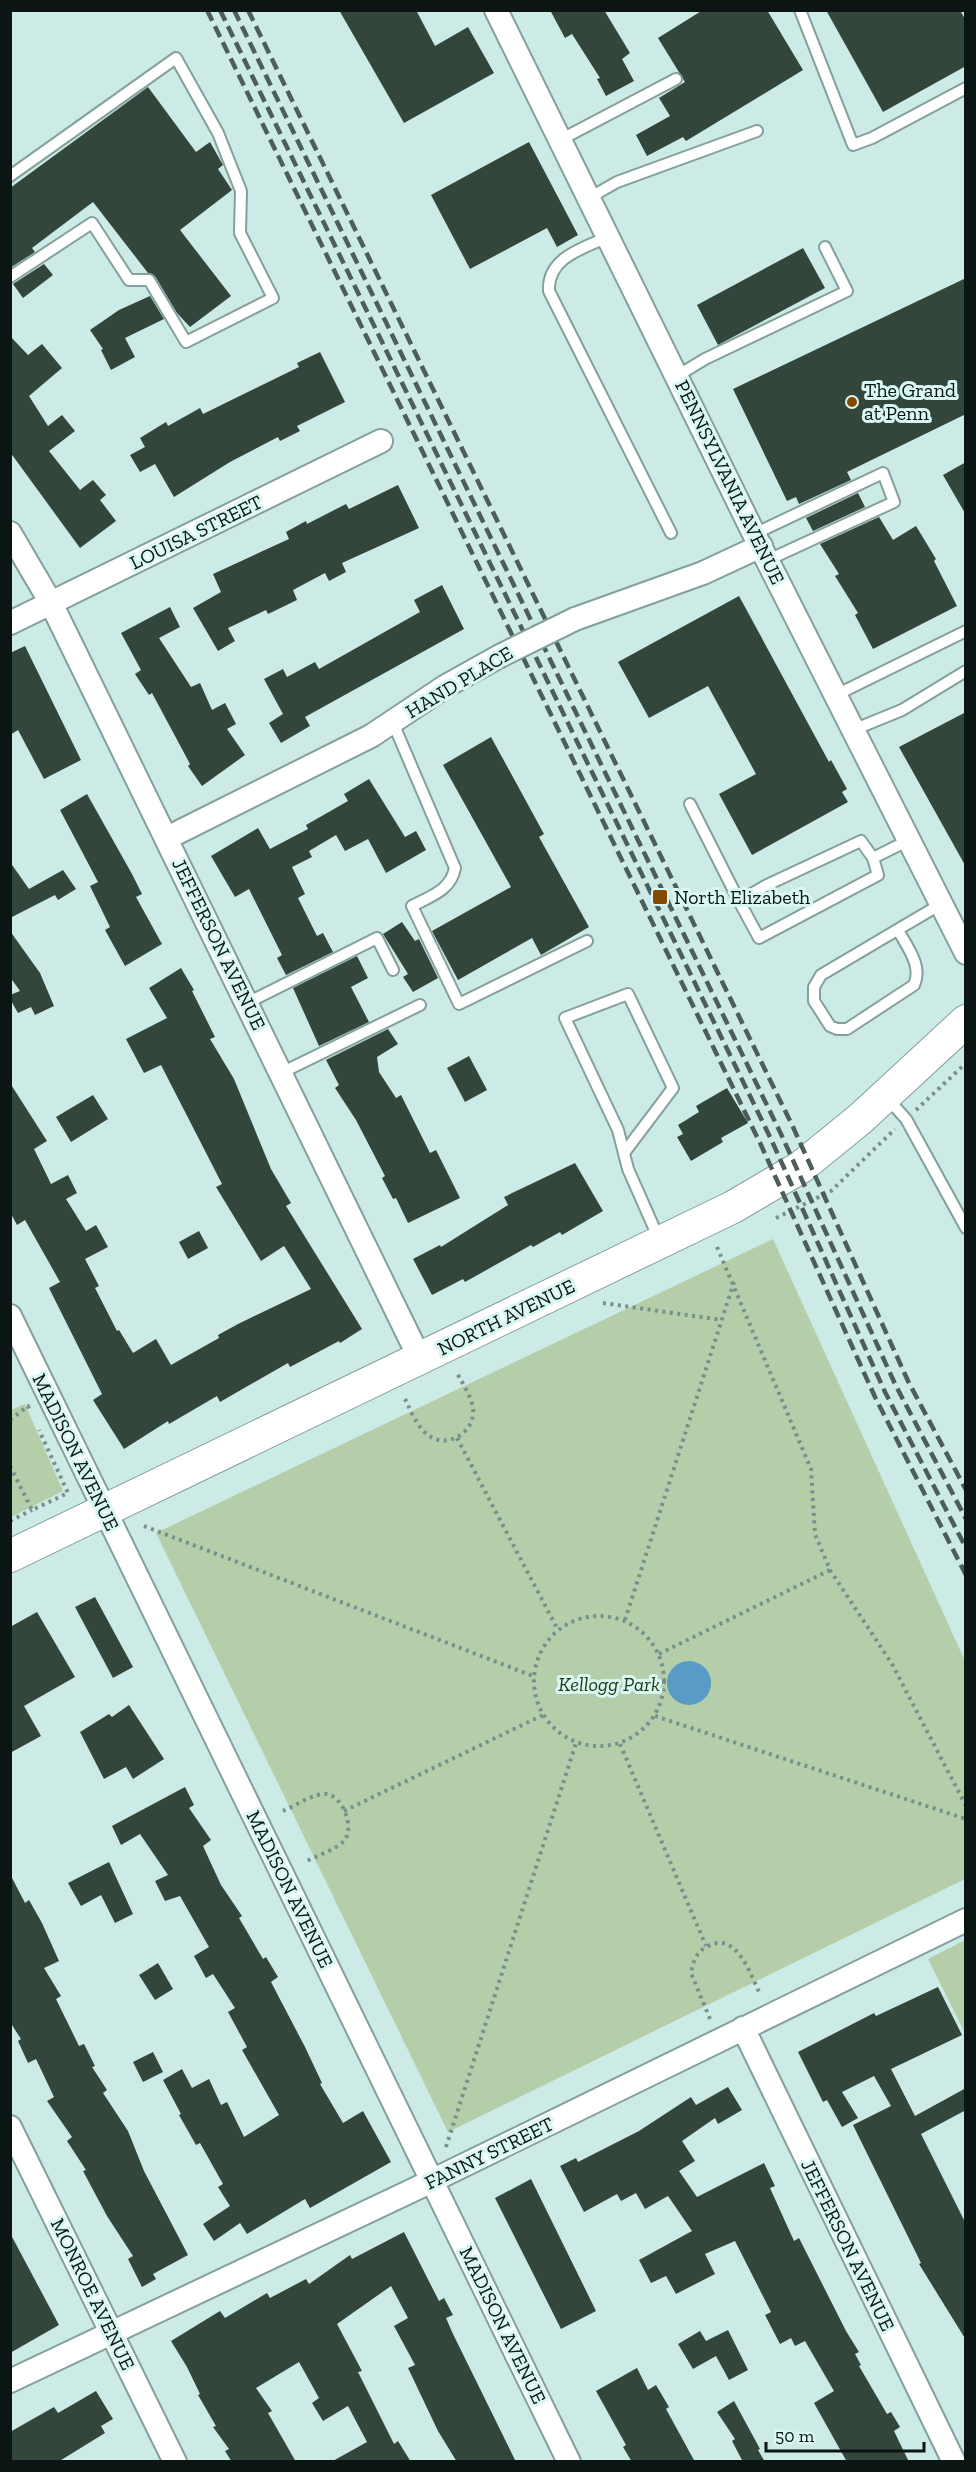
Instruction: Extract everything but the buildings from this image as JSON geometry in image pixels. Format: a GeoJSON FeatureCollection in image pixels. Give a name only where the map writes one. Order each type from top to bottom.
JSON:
{"type":"FeatureCollection","features":[{"type":"Feature","properties":{"kind":"main road","name":"NORTH AVENUE"},"geometry":{"type":"LineString","coordinates":[[10,1556],[733,1207],[801,1167],[885,1096],[966,1021]]}},
{"type":"Feature","properties":{"kind":"street","name":"PENNSYLVANIA AVENUE"},"geometry":{"type":"LineString","coordinates":[[496,10],[761,547],[966,953]]}},
{"type":"Feature","properties":{"kind":"street","name":"LOUISA STREET"},"geometry":{"type":"LineString","coordinates":[[10,623],[381,441]]}},
{"type":"Feature","properties":{"kind":"street","name":"JEFFERSON AVENUE"},"geometry":{"type":"LineString","coordinates":[[10,533],[51,603],[420,1359]]}},
{"type":"Feature","properties":{"kind":"street","name":"HAND PLACE"},"geometry":{"type":"LineString","coordinates":[[167,838],[393,723],[446,686],[575,619],[703,573],[761,547]]}},
{"type":"Feature","properties":{"kind":"street","name":"MADISON AVENUE"},"geometry":{"type":"LineString","coordinates":[[10,1316],[569,2462]]}},
{"type":"Feature","properties":{"kind":"street","name":"FANNY STREET"},"geometry":{"type":"LineString","coordinates":[[10,2381],[433,2180],[966,1920]]}},
{"type":"Feature","properties":{"kind":"street","name":"JEFFERSON AVENUE"},"geometry":{"type":"LineString","coordinates":[[743,2028],[954,2462]]}},
{"type":"Feature","properties":{"kind":"street","name":"MONROE AVENUE"},"geometry":{"type":"LineString","coordinates":[[10,2127],[175,2462]]}},
{"type":"Feature","properties":{"kind":"lane"},"geometry":{"type":"LineString","coordinates":[[800,10],[853,145],[872,138],[966,88]]}},
{"type":"Feature","properties":{"kind":"lane"},"geometry":{"type":"LineString","coordinates":[[10,176],[176,58],[218,133],[241,190],[240,233],[273,298],[186,342],[150,280],[129,280],[92,223],[10,277]]}},
{"type":"Feature","properties":{"kind":"lane"},"geometry":{"type":"LineString","coordinates":[[560,140],[676,79]]}},
{"type":"Feature","properties":{"kind":"lane"},"geometry":{"type":"LineString","coordinates":[[589,198],[617,182],[757,131]]}},
{"type":"Feature","properties":{"kind":"lane"},"geometry":{"type":"LineString","coordinates":[[608,237],[556,264],[548,279],[549,291],[670,533]]}},
{"type":"Feature","properties":{"kind":"lane"},"geometry":{"type":"LineString","coordinates":[[677,376],[705,358],[847,291],[825,247]]}},
{"type":"Feature","properties":{"kind":"lane"},"geometry":{"type":"LineString","coordinates":[[883,473],[894,502],[761,547],[883,473]]}},
{"type":"Feature","properties":{"kind":"lane"},"geometry":{"type":"LineString","coordinates":[[836,695],[966,631]]}},
{"type":"Feature","properties":{"kind":"lane"},"geometry":{"type":"LineString","coordinates":[[853,730],[902,710],[966,671]]}},
{"type":"Feature","properties":{"kind":"lane"},"geometry":{"type":"LineString","coordinates":[[393,723],[455,868],[453,880],[444,889],[412,906],[459,1004],[587,941]]}},
{"type":"Feature","properties":{"kind":"lane"},"geometry":{"type":"LineString","coordinates":[[690,804],[739,901],[759,938],[878,875],[873,858],[861,841],[766,885],[739,901]]}},
{"type":"Feature","properties":{"kind":"lane"},"geometry":{"type":"LineString","coordinates":[[873,858],[909,840]]}},
{"type":"Feature","properties":{"kind":"lane"},"geometry":{"type":"LineString","coordinates":[[898,930],[915,962],[918,975],[914,985],[847,1029],[830,1026],[814,1001],[814,987],[820,975],[941,904]]}},
{"type":"Feature","properties":{"kind":"lane"},"geometry":{"type":"LineString","coordinates":[[247,1003],[377,938],[393,970]]}},
{"type":"Feature","properties":{"kind":"lane"},"geometry":{"type":"LineString","coordinates":[[624,1153],[673,1088],[628,994],[565,1018],[618,1130],[628,1170],[660,1242]]}},
{"type":"Feature","properties":{"kind":"lane"},"geometry":{"type":"LineString","coordinates":[[281,1073],[420,1005]]}},
{"type":"Feature","properties":{"kind":"lane"},"geometry":{"type":"LineString","coordinates":[[885,1096],[906,1119],[966,1228]]}},
{"type":"Feature","properties":{"kind":"path"},"geometry":{"type":"LineString","coordinates":[[776,1218],[831,1191],[966,1063]]}},
{"type":"Feature","properties":{"kind":"path"},"geometry":{"type":"LineString","coordinates":[[717,1247],[734,1282],[811,1469],[815,1534],[830,1570],[892,1664],[966,1806]]}},
{"type":"Feature","properties":{"kind":"path"},"geometry":{"type":"LineString","coordinates":[[625,1620],[734,1282]]}},
{"type":"Feature","properties":{"kind":"path"},"geometry":{"type":"LineString","coordinates":[[603,1303],[722,1320]]}},
{"type":"Feature","properties":{"kind":"path"},"geometry":{"type":"LineString","coordinates":[[405,1399],[427,1435],[440,1440],[457,1438],[470,1425],[473,1408],[458,1373]]}},
{"type":"Feature","properties":{"kind":"path"},"geometry":{"type":"LineString","coordinates":[[10,1420],[28,1406],[33,1417]]}},
{"type":"Feature","properties":{"kind":"path"},"geometry":{"type":"LineString","coordinates":[[10,1521],[68,1493],[38,1428]]}},
{"type":"Feature","properties":{"kind":"path"},"geometry":{"type":"LineString","coordinates":[[457,1438],[558,1630]]}},
{"type":"Feature","properties":{"kind":"path"},"geometry":{"type":"LineString","coordinates":[[10,1466],[32,1510]]}},
{"type":"Feature","properties":{"kind":"path"},"geometry":{"type":"LineString","coordinates":[[144,1526],[534,1676]]}},
{"type":"Feature","properties":{"kind":"path"},"geometry":{"type":"LineString","coordinates":[[659,1654],[830,1570]]}},
{"type":"Feature","properties":{"kind":"path"},"geometry":{"type":"LineString","coordinates":[[605,1615],[625,1620],[644,1633],[659,1654],[664,1672],[664,1695],[655,1716],[640,1733],[620,1744],[598,1747],[576,1743],[556,1731],[543,1715],[535,1696],[534,1676],[538,1655],[549,1638],[558,1630],[585,1617],[605,1615]]}},
{"type":"Feature","properties":{"kind":"path"},"geometry":{"type":"LineString","coordinates":[[344,1810],[543,1715]]}},
{"type":"Feature","properties":{"kind":"path"},"geometry":{"type":"LineString","coordinates":[[655,1716],[966,1819]]}},
{"type":"Feature","properties":{"kind":"path"},"geometry":{"type":"LineString","coordinates":[[446,2147],[576,1743]]}},
{"type":"Feature","properties":{"kind":"path"},"geometry":{"type":"LineString","coordinates":[[620,1744],[706,1946]]}},
{"type":"Feature","properties":{"kind":"path"},"geometry":{"type":"LineString","coordinates":[[283,1812],[312,1797],[327,1794],[333,1797],[344,1810],[349,1828],[344,1841],[307,1861]]}},
{"type":"Feature","properties":{"kind":"path"},"geometry":{"type":"LineString","coordinates":[[710,2019],[695,1988],[691,1972],[698,1953],[706,1946],[723,1942],[731,1945],[742,1958],[760,1994]]}},
{"type":"Feature","properties":{"kind":"green space","name":"Kellogg Park"},"geometry":{"type":"Polygon","coordinates":[[[773,1239],[965,1661],[965,1879],[448,2132],[156,1533],[773,1239]]]}},
{"type":"Feature","properties":{"kind":"green space"},"geometry":{"type":"Polygon","coordinates":[[[25,1404],[63,1491],[11,1517],[11,1410],[25,1404]]]}},
{"type":"Feature","properties":{"kind":"green space"},"geometry":{"type":"Polygon","coordinates":[[[965,1940],[965,2033],[928,1959],[965,1940]]]}},
{"type":"Feature","properties":{"kind":"water"},"geometry":{"type":"Polygon","coordinates":[[[689,1661],[704,1668],[711,1683],[704,1698],[689,1705],[674,1698],[667,1683],[674,1668],[689,1661]]]}},
{"type":"Feature","properties":{"kind":"railway"},"geometry":{"type":"LineString","coordinates":[[207,10],[761,1145],[875,1397],[966,1575]]}},
{"type":"Feature","properties":{"kind":"railway"},"geometry":{"type":"LineString","coordinates":[[220,10],[771,1139],[885,1392],[966,1548]]}},
{"type":"Feature","properties":{"kind":"railway"},"geometry":{"type":"LineString","coordinates":[[234,10],[781,1134],[896,1386],[966,1519]]}},
{"type":"Feature","properties":{"kind":"railway"},"geometry":{"type":"LineString","coordinates":[[248,10],[793,1127],[908,1381],[966,1490]]}},
{"type":"Feature","properties":{"kind":"place","name":"The Grand at Penn"},"geometry":{"type":"Point","coordinates":[852,402]}},
{"type":"Feature","properties":{"kind":"place","name":"North Elizabeth"},"geometry":{"type":"Point","coordinates":[660,897]}}]}
